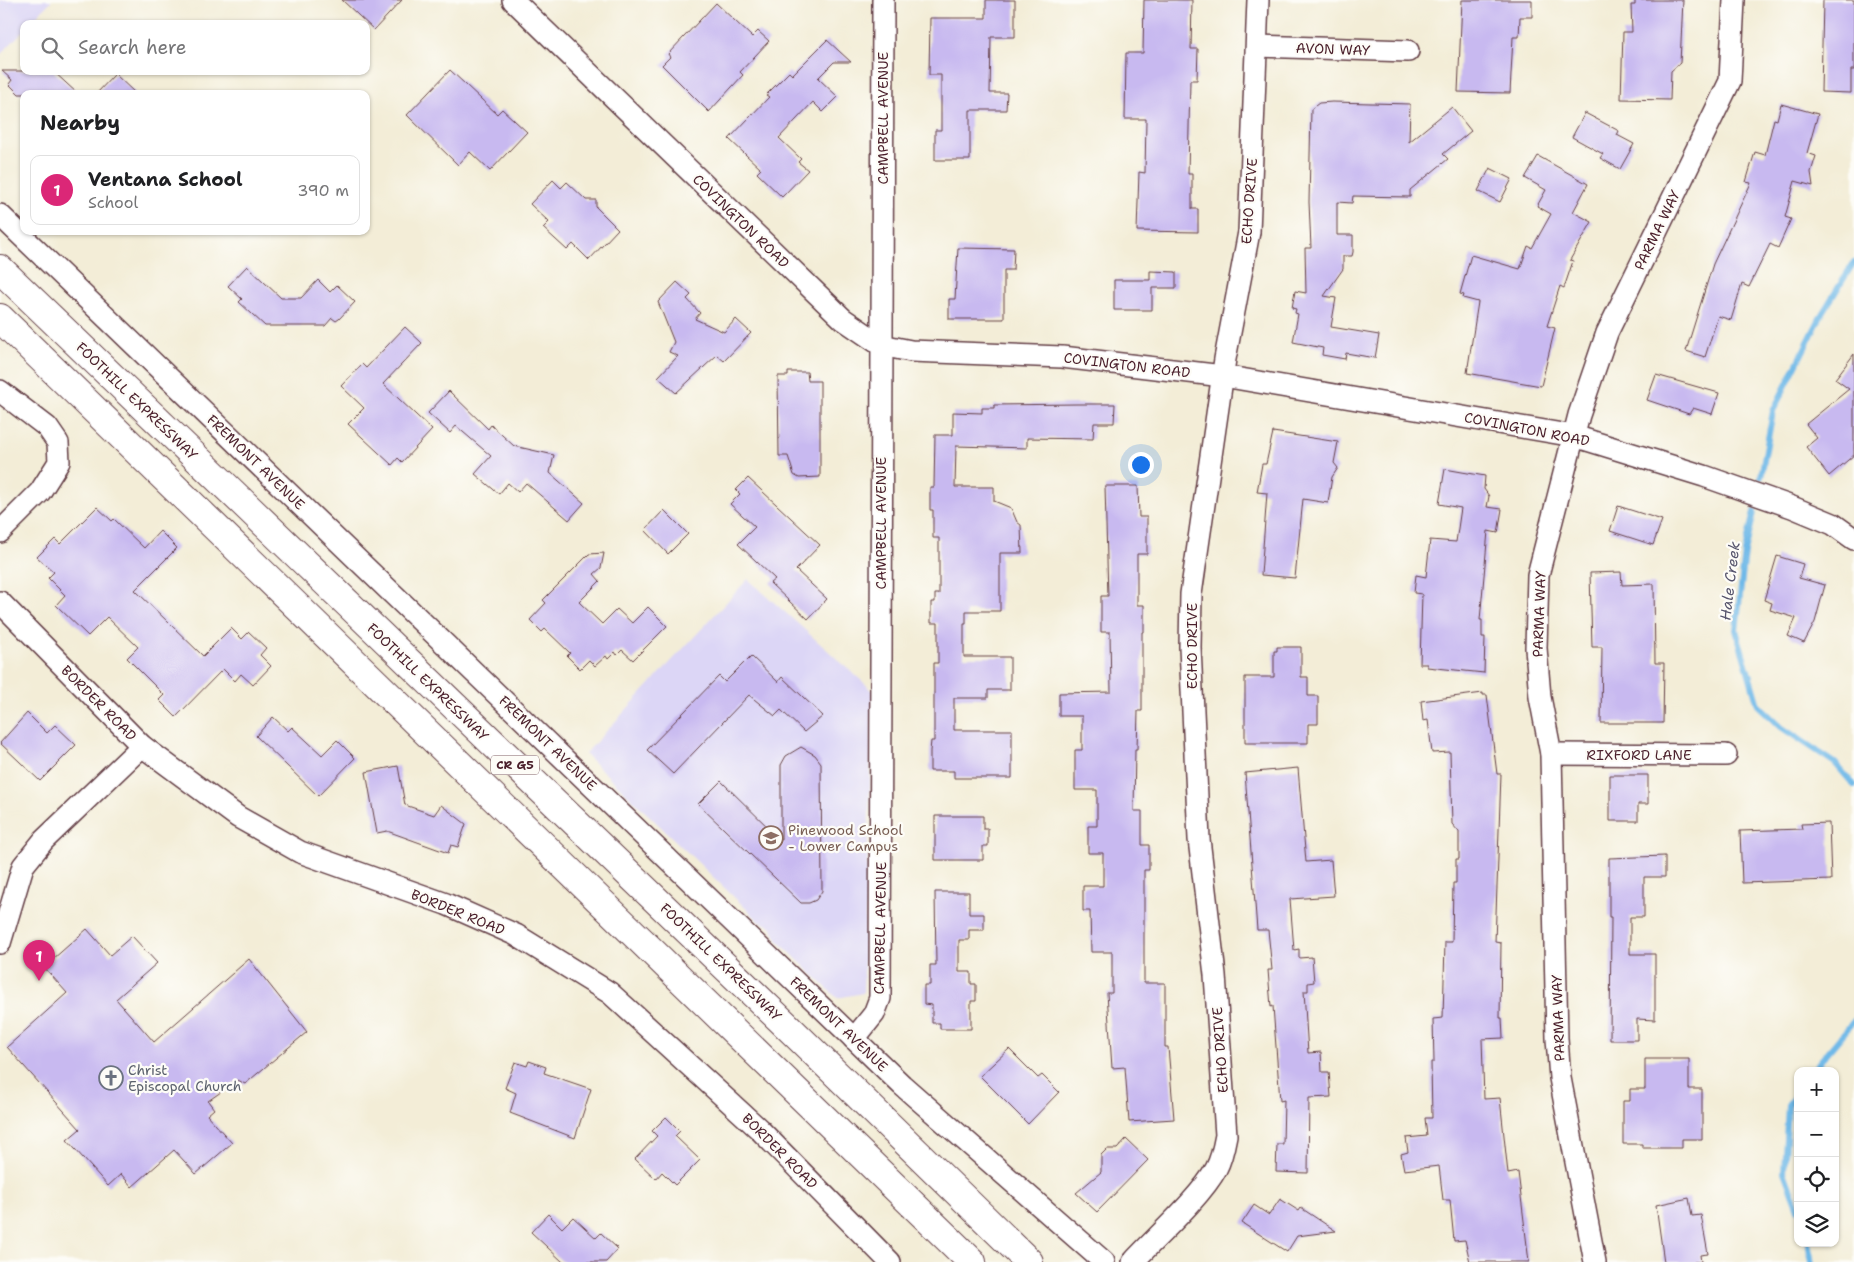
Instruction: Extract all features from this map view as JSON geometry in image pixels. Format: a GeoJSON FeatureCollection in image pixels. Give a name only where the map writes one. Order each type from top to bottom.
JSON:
{"type":"FeatureCollection","features":[{"type":"Feature","properties":{"kind":"highway","name":"FOOTHILL EXPRESSWAY"},"geometry":{"type":"LineString","coordinates":[[0,269],[786,1025],[1029,1262]]}},
{"type":"Feature","properties":{"kind":"highway","name":"CR G5"},"geometry":{"type":"LineString","coordinates":[[0,318],[972,1262]]}},
{"type":"Feature","properties":{"kind":"street","name":"COVINGTON ROAD"},"geometry":{"type":"LineString","coordinates":[[513,0],[843,319],[881,344],[912,351],[1062,357],[1223,376],[1574,436],[1704,476],[1792,507],[1833,524],[1854,539]]}},
{"type":"Feature","properties":{"kind":"street","name":"CAMPBELL AVENUE"},"geometry":{"type":"LineString","coordinates":[[854,1039],[874,1014],[880,998],[883,0]]}},
{"type":"Feature","properties":{"kind":"street","name":"ECHO DRIVE"},"geometry":{"type":"LineString","coordinates":[[1133,1262],[1201,1190],[1216,1169],[1226,1135],[1215,975],[1199,839],[1190,647],[1191,594],[1223,376],[1249,232],[1258,46],[1258,0]]}},
{"type":"Feature","properties":{"kind":"street","name":"PARMA WAY"},"geometry":{"type":"LineString","coordinates":[[1595,1262],[1560,1078],[1557,1039],[1551,754],[1540,697],[1536,648],[1538,576],[1574,436],[1607,333],[1730,81],[1734,0]]}},
{"type":"Feature","properties":{"kind":"street","name":"AVON WAY"},"geometry":{"type":"LineString","coordinates":[[1258,46],[1408,51]]}},
{"type":"Feature","properties":{"kind":"street","name":"FREMONT AVENUE"},"geometry":{"type":"LineString","coordinates":[[0,215],[20,234]]}},
{"type":"Feature","properties":{"kind":"street","name":"FREMONT AVENUE"},"geometry":{"type":"LineString","coordinates":[[21,235],[854,1039],[902,1084],[1104,1262]]}},
{"type":"Feature","properties":{"kind":"street"},"geometry":{"type":"LineString","coordinates":[[0,391],[47,427],[58,443],[59,462],[40,492],[0,532]]}},
{"type":"Feature","properties":{"kind":"street","name":"BORDER ROAD"},"geometry":{"type":"LineString","coordinates":[[0,602],[142,746],[238,817],[300,852],[446,904],[516,935],[610,993],[761,1131],[890,1262]]}},
{"type":"Feature","properties":{"kind":"street"},"geometry":{"type":"LineString","coordinates":[[0,943],[23,866],[44,840],[142,746]]}},
{"type":"Feature","properties":{"kind":"street","name":"RIXFORD LANE"},"geometry":{"type":"LineString","coordinates":[[1551,754],[1726,755]]}},
{"type":"Feature","properties":{"kind":"shaded area"},"geometry":{"type":"Polygon","coordinates":[[[0,0],[52,0],[33,20],[20,20],[20,34],[0,55],[0,0]]]}},
{"type":"Feature","properties":{"kind":"shaded area","name":"Pinewood School - Lower Campus"},"geometry":{"type":"Polygon","coordinates":[[[748,579],[873,691],[863,993],[837,998],[777,940],[771,926],[760,922],[585,754],[748,579]]]}},
{"type":"Feature","properties":{"kind":"building"},"geometry":{"type":"Polygon","coordinates":[[[342,0],[402,0],[374,30],[370,26],[370,20],[363,20],[342,0]]]}},
{"type":"Feature","properties":{"kind":"building"},"geometry":{"type":"Polygon","coordinates":[[[986,0],[1015,0],[1015,37],[991,37],[990,93],[1007,93],[1006,110],[970,110],[970,160],[935,160],[935,130],[941,130],[941,75],[929,75],[930,18],[986,18],[986,0]]]}},
{"type":"Feature","properties":{"kind":"building"},"geometry":{"type":"Polygon","coordinates":[[[1144,0],[1192,0],[1191,49],[1198,49],[1197,80],[1190,80],[1188,174],[1192,174],[1192,209],[1198,209],[1198,232],[1137,231],[1139,172],[1145,173],[1146,119],[1125,119],[1126,53],[1143,53],[1144,0]]]}},
{"type":"Feature","properties":{"kind":"building"},"geometry":{"type":"Polygon","coordinates":[[[1462,0],[1532,0],[1532,17],[1520,17],[1519,37],[1513,37],[1510,93],[1458,92],[1462,0]]]}},
{"type":"Feature","properties":{"kind":"building"},"geometry":{"type":"Polygon","coordinates":[[[1635,0],[1683,0],[1680,63],[1671,71],[1670,100],[1621,99],[1623,32],[1632,32],[1631,5],[1635,5],[1635,0]]]}},
{"type":"Feature","properties":{"kind":"building"},"geometry":{"type":"Polygon","coordinates":[[[1823,0],[1854,0],[1854,70],[1851,70],[1851,93],[1821,92],[1823,0]]]}},
{"type":"Feature","properties":{"kind":"building"},"geometry":{"type":"Polygon","coordinates":[[[716,3],[752,37],[758,31],[769,41],[740,72],[743,75],[709,112],[662,65],[670,57],[668,54],[716,3]]]}},
{"type":"Feature","properties":{"kind":"building"},"geometry":{"type":"Polygon","coordinates":[[[827,40],[851,62],[834,62],[818,78],[838,97],[823,112],[813,102],[779,138],[801,159],[798,162],[808,170],[782,197],[757,173],[761,169],[729,139],[769,97],[766,95],[789,72],[792,75],[827,40]]]}},
{"type":"Feature","properties":{"kind":"building"},"geometry":{"type":"Polygon","coordinates":[[[450,70],[497,114],[502,109],[527,132],[490,171],[470,152],[458,165],[407,115],[450,70]]]}},
{"type":"Feature","properties":{"kind":"building"},"geometry":{"type":"Polygon","coordinates":[[[2,71],[20,71],[20,75],[57,75],[74,90],[20,90],[19,94],[9,84],[12,80],[2,71]]]}},
{"type":"Feature","properties":{"kind":"building"},"geometry":{"type":"Polygon","coordinates":[[[116,75],[132,90],[100,90],[116,75]]]}},
{"type":"Feature","properties":{"kind":"building"},"geometry":{"type":"Polygon","coordinates":[[[1319,103],[1410,104],[1409,142],[1452,107],[1471,131],[1443,154],[1448,159],[1410,190],[1410,197],[1353,196],[1352,203],[1337,202],[1337,235],[1353,235],[1353,252],[1352,256],[1343,256],[1343,269],[1324,296],[1336,298],[1331,327],[1379,335],[1375,358],[1346,353],[1345,359],[1322,355],[1323,348],[1293,342],[1298,314],[1295,313],[1296,309],[1292,308],[1295,291],[1306,293],[1305,248],[1311,248],[1309,202],[1311,109],[1319,103]]]}},
{"type":"Feature","properties":{"kind":"building"},"geometry":{"type":"Polygon","coordinates":[[[1781,104],[1818,114],[1807,153],[1816,156],[1811,172],[1813,186],[1795,181],[1785,217],[1791,219],[1778,248],[1770,244],[1749,287],[1742,284],[1731,320],[1718,316],[1705,357],[1686,351],[1713,264],[1751,183],[1746,182],[1755,152],[1765,155],[1774,119],[1777,120],[1781,104]]]}},
{"type":"Feature","properties":{"kind":"building"},"geometry":{"type":"Polygon","coordinates":[[[1585,113],[1619,131],[1617,135],[1634,144],[1620,169],[1600,158],[1603,154],[1572,137],[1585,113]]]}},
{"type":"Feature","properties":{"kind":"building"},"geometry":{"type":"Polygon","coordinates":[[[1538,156],[1588,184],[1573,212],[1592,222],[1570,260],[1573,261],[1564,288],[1560,286],[1547,326],[1555,328],[1541,386],[1467,373],[1478,302],[1463,298],[1464,295],[1460,294],[1471,255],[1520,269],[1528,246],[1532,248],[1551,214],[1537,206],[1546,190],[1525,178],[1538,156]]]}},
{"type":"Feature","properties":{"kind":"building"},"geometry":{"type":"Polygon","coordinates":[[[1490,168],[1512,179],[1500,202],[1478,191],[1490,168]]]}},
{"type":"Feature","properties":{"kind":"building"},"geometry":{"type":"Polygon","coordinates":[[[553,180],[561,188],[567,182],[586,200],[596,200],[596,207],[618,229],[589,260],[573,244],[567,250],[543,228],[549,222],[530,204],[553,180]]]}},
{"type":"Feature","properties":{"kind":"building"},"geometry":{"type":"Polygon","coordinates":[[[958,248],[1014,249],[1013,270],[1004,270],[1004,319],[949,319],[949,299],[955,299],[958,248]]]}},
{"type":"Feature","properties":{"kind":"building"},"geometry":{"type":"Polygon","coordinates":[[[247,266],[281,298],[301,298],[318,280],[330,292],[337,285],[355,302],[339,319],[336,321],[332,318],[325,326],[265,326],[239,302],[242,299],[228,286],[247,266]]]}},
{"type":"Feature","properties":{"kind":"building"},"geometry":{"type":"Polygon","coordinates":[[[1150,271],[1176,272],[1176,288],[1152,288],[1152,310],[1114,310],[1114,280],[1150,280],[1150,271]]]}},
{"type":"Feature","properties":{"kind":"building"},"geometry":{"type":"Polygon","coordinates":[[[677,282],[691,295],[687,299],[700,313],[695,319],[724,332],[736,319],[751,333],[724,361],[717,355],[676,393],[658,377],[678,356],[669,352],[674,342],[658,302],[677,282]]]}},
{"type":"Feature","properties":{"kind":"building"},"geometry":{"type":"Polygon","coordinates":[[[405,327],[422,343],[383,384],[432,430],[402,462],[398,458],[392,465],[348,424],[364,408],[341,386],[362,364],[366,368],[405,327]]]}},
{"type":"Feature","properties":{"kind":"building"},"geometry":{"type":"Polygon","coordinates":[[[1854,354],[1854,455],[1829,476],[1806,447],[1817,438],[1806,424],[1849,389],[1835,379],[1854,354]]]}},
{"type":"Feature","properties":{"kind":"building"},"geometry":{"type":"Polygon","coordinates":[[[788,372],[807,372],[808,381],[820,381],[820,477],[799,478],[794,475],[788,456],[779,456],[778,376],[788,376],[788,372]]]}},
{"type":"Feature","properties":{"kind":"building"},"geometry":{"type":"Polygon","coordinates":[[[1656,375],[1719,393],[1712,414],[1693,408],[1689,414],[1647,400],[1656,375]]]}},
{"type":"Feature","properties":{"kind":"building"},"geometry":{"type":"Polygon","coordinates":[[[449,391],[488,429],[491,425],[514,446],[554,455],[550,473],[584,503],[569,520],[526,483],[518,492],[508,483],[499,494],[475,474],[491,456],[456,426],[450,433],[428,413],[449,391]]]}},
{"type":"Feature","properties":{"kind":"building"},"geometry":{"type":"Polygon","coordinates":[[[1115,404],[1114,423],[1094,423],[1093,439],[1027,438],[1027,448],[956,446],[955,487],[994,487],[994,501],[1011,508],[1017,522],[1021,525],[1022,553],[1000,553],[1000,611],[966,611],[966,624],[964,624],[964,657],[1010,657],[1010,690],[988,690],[988,698],[954,698],[954,730],[1012,730],[1012,778],[954,778],[954,771],[930,771],[931,741],[934,741],[934,663],[938,663],[938,623],[931,623],[931,602],[935,602],[935,594],[939,594],[939,538],[933,538],[933,510],[930,510],[930,487],[934,487],[935,435],[953,435],[953,412],[982,413],[982,408],[994,408],[994,405],[1115,404]]]}},
{"type":"Feature","properties":{"kind":"building"},"geometry":{"type":"Polygon","coordinates":[[[1273,432],[1338,442],[1334,463],[1338,468],[1332,477],[1328,503],[1303,499],[1295,578],[1261,575],[1267,493],[1257,492],[1262,464],[1266,464],[1273,432]]]}},
{"type":"Feature","properties":{"kind":"building"},"geometry":{"type":"Polygon","coordinates":[[[1445,469],[1485,476],[1484,489],[1489,496],[1487,507],[1502,509],[1498,533],[1488,531],[1480,620],[1482,620],[1482,637],[1485,637],[1484,673],[1427,667],[1427,664],[1420,664],[1422,594],[1414,593],[1416,575],[1426,577],[1430,540],[1456,542],[1461,508],[1439,504],[1445,469]]]}},
{"type":"Feature","properties":{"kind":"building"},"geometry":{"type":"Polygon","coordinates":[[[748,478],[820,545],[796,570],[827,599],[808,619],[770,583],[775,579],[738,544],[755,527],[730,504],[740,494],[736,490],[748,478]]]}},
{"type":"Feature","properties":{"kind":"building"},"geometry":{"type":"Polygon","coordinates":[[[1105,486],[1138,486],[1139,517],[1147,517],[1147,554],[1137,554],[1137,605],[1144,605],[1144,632],[1142,632],[1142,711],[1138,711],[1137,749],[1135,749],[1134,811],[1142,811],[1142,845],[1149,845],[1149,870],[1144,870],[1144,983],[1165,983],[1165,1047],[1168,1047],[1174,1119],[1129,1122],[1125,1067],[1112,1068],[1107,993],[1112,993],[1112,952],[1091,952],[1090,911],[1083,911],[1083,886],[1103,886],[1103,853],[1088,853],[1088,826],[1097,826],[1097,790],[1075,790],[1075,750],[1082,750],[1082,716],[1059,716],[1059,693],[1111,692],[1110,632],[1101,632],[1101,596],[1108,596],[1105,486]]]}},
{"type":"Feature","properties":{"kind":"building"},"geometry":{"type":"Polygon","coordinates":[[[1618,506],[1662,520],[1653,545],[1610,531],[1618,506]]]}},
{"type":"Feature","properties":{"kind":"building"},"geometry":{"type":"Polygon","coordinates":[[[97,507],[112,521],[114,519],[144,548],[160,531],[177,548],[135,590],[203,656],[231,628],[242,639],[249,632],[266,648],[260,655],[271,666],[253,685],[241,674],[235,681],[223,669],[176,717],[159,700],[164,695],[127,658],[138,647],[107,617],[88,636],[56,605],[65,595],[48,578],[54,572],[37,557],[55,539],[60,544],[97,507]]]}},
{"type":"Feature","properties":{"kind":"building"},"geometry":{"type":"Polygon","coordinates":[[[664,510],[688,534],[668,554],[645,530],[664,510]]]}},
{"type":"Feature","properties":{"kind":"building"},"geometry":{"type":"Polygon","coordinates":[[[604,553],[601,568],[594,574],[600,581],[579,602],[602,624],[617,609],[632,623],[648,607],[667,626],[633,660],[622,650],[617,655],[615,652],[608,659],[606,656],[595,666],[589,660],[580,669],[567,656],[570,653],[545,629],[542,632],[530,620],[546,603],[543,600],[589,554],[604,553]]]}},
{"type":"Feature","properties":{"kind":"building"},"geometry":{"type":"Polygon","coordinates":[[[1777,556],[1803,564],[1799,578],[1825,585],[1815,622],[1804,643],[1788,636],[1796,618],[1770,610],[1772,603],[1764,600],[1777,556]]]}},
{"type":"Feature","properties":{"kind":"building"},"geometry":{"type":"Polygon","coordinates":[[[1621,572],[1622,585],[1654,584],[1655,663],[1664,663],[1663,723],[1601,723],[1602,647],[1592,647],[1590,573],[1621,572]]]}},
{"type":"Feature","properties":{"kind":"building"},"geometry":{"type":"Polygon","coordinates":[[[1277,647],[1301,647],[1301,677],[1308,677],[1308,696],[1318,696],[1318,724],[1308,724],[1308,743],[1245,743],[1245,677],[1274,677],[1274,651],[1277,651],[1277,647]]]}},
{"type":"Feature","properties":{"kind":"building"},"geometry":{"type":"Polygon","coordinates":[[[751,656],[778,682],[782,677],[823,716],[804,732],[781,710],[775,716],[749,695],[673,774],[647,750],[719,676],[725,682],[751,656]]]}},
{"type":"Feature","properties":{"kind":"building"},"geometry":{"type":"Polygon","coordinates":[[[1483,693],[1483,695],[1487,695],[1497,774],[1501,774],[1495,942],[1501,943],[1500,1018],[1502,1018],[1503,1038],[1482,1039],[1484,1099],[1500,1098],[1508,1174],[1518,1172],[1529,1262],[1470,1262],[1465,1240],[1454,1241],[1450,1200],[1443,1200],[1439,1166],[1404,1170],[1401,1154],[1408,1152],[1406,1138],[1427,1136],[1425,1118],[1432,1118],[1431,1062],[1434,1062],[1433,1019],[1443,1018],[1445,942],[1452,942],[1453,883],[1456,883],[1456,859],[1459,859],[1459,832],[1452,824],[1450,752],[1432,753],[1428,720],[1423,721],[1421,701],[1483,693]]]}},
{"type":"Feature","properties":{"kind":"building"},"geometry":{"type":"Polygon","coordinates":[[[27,713],[47,733],[55,725],[76,745],[40,781],[0,743],[27,713]]]}},
{"type":"Feature","properties":{"kind":"building"},"geometry":{"type":"Polygon","coordinates":[[[273,717],[288,731],[292,727],[322,755],[337,740],[355,758],[318,796],[256,736],[273,717]]]}},
{"type":"Feature","properties":{"kind":"building"},"geometry":{"type":"Polygon","coordinates":[[[801,747],[815,755],[821,763],[822,891],[816,900],[809,903],[801,903],[698,804],[721,781],[781,840],[781,765],[786,756],[801,747]]]}},
{"type":"Feature","properties":{"kind":"building"},"geometry":{"type":"Polygon","coordinates":[[[398,766],[405,805],[434,815],[441,805],[466,824],[458,847],[451,845],[448,853],[387,831],[377,833],[366,772],[398,766]]]}},
{"type":"Feature","properties":{"kind":"building"},"geometry":{"type":"Polygon","coordinates":[[[1298,768],[1306,862],[1331,860],[1334,896],[1290,899],[1294,950],[1299,949],[1299,958],[1312,957],[1314,982],[1308,983],[1308,991],[1304,991],[1308,1053],[1321,1052],[1322,1072],[1329,1072],[1331,1097],[1309,1098],[1308,1173],[1276,1172],[1277,1144],[1283,1144],[1284,1100],[1280,1101],[1273,1006],[1271,1007],[1268,970],[1272,970],[1268,930],[1257,930],[1245,773],[1298,768]]]}},
{"type":"Feature","properties":{"kind":"building"},"geometry":{"type":"Polygon","coordinates":[[[1610,775],[1648,775],[1648,804],[1638,804],[1638,821],[1610,821],[1610,775]]]}},
{"type":"Feature","properties":{"kind":"building"},"geometry":{"type":"Polygon","coordinates":[[[935,816],[983,816],[983,829],[988,829],[988,846],[983,846],[983,860],[935,860],[935,816]]]}},
{"type":"Feature","properties":{"kind":"building"},"geometry":{"type":"Polygon","coordinates":[[[1829,823],[1831,880],[1742,883],[1740,831],[1802,829],[1801,824],[1829,823]]]}},
{"type":"Feature","properties":{"kind":"building"},"geometry":{"type":"Polygon","coordinates":[[[1665,856],[1665,877],[1644,877],[1644,917],[1630,917],[1630,954],[1655,954],[1655,1020],[1637,1019],[1637,1040],[1610,1040],[1611,917],[1609,917],[1609,858],[1665,856]]]}},
{"type":"Feature","properties":{"kind":"building"},"geometry":{"type":"Polygon","coordinates":[[[935,892],[969,892],[969,914],[984,914],[984,930],[969,930],[969,940],[959,940],[959,972],[971,972],[971,984],[976,984],[976,1001],[971,1001],[971,1029],[940,1029],[940,1023],[932,1023],[932,1005],[924,1004],[924,985],[930,985],[930,965],[936,965],[935,892]]]}},
{"type":"Feature","properties":{"kind":"building","name":"Christ Episcopal Church"},"geometry":{"type":"Polygon","coordinates":[[[87,929],[110,955],[132,936],[157,963],[116,999],[154,1042],[249,959],[307,1032],[245,1084],[238,1080],[208,1101],[214,1109],[207,1115],[232,1143],[196,1174],[174,1150],[132,1187],[121,1174],[108,1186],[67,1140],[80,1129],[7,1047],[67,993],[44,967],[87,929]]]}},
{"type":"Feature","properties":{"kind":"building"},"geometry":{"type":"Polygon","coordinates":[[[1009,1049],[1038,1078],[1042,1075],[1059,1092],[1028,1124],[980,1076],[1009,1049]]]}},
{"type":"Feature","properties":{"kind":"building"},"geometry":{"type":"Polygon","coordinates":[[[1645,1059],[1689,1059],[1689,1089],[1702,1089],[1702,1139],[1682,1139],[1682,1148],[1642,1148],[1642,1144],[1623,1144],[1623,1101],[1630,1101],[1630,1089],[1645,1089],[1645,1059]]]}},
{"type":"Feature","properties":{"kind":"building"},"geometry":{"type":"Polygon","coordinates":[[[529,1061],[546,1067],[544,1073],[591,1089],[575,1138],[510,1113],[516,1093],[505,1088],[515,1062],[527,1066],[529,1061]]]}},
{"type":"Feature","properties":{"kind":"building"},"geometry":{"type":"Polygon","coordinates":[[[666,1117],[680,1131],[675,1136],[700,1160],[675,1185],[662,1172],[656,1179],[635,1159],[657,1136],[652,1131],[666,1117]]]}},
{"type":"Feature","properties":{"kind":"building"},"geometry":{"type":"Polygon","coordinates":[[[1126,1139],[1148,1160],[1097,1212],[1076,1193],[1101,1172],[1101,1155],[1107,1149],[1117,1149],[1126,1139]]]}},
{"type":"Feature","properties":{"kind":"building"},"geometry":{"type":"Polygon","coordinates":[[[1689,1198],[1692,1216],[1701,1215],[1708,1254],[1700,1255],[1701,1262],[1664,1262],[1656,1205],[1689,1198]]]}},
{"type":"Feature","properties":{"kind":"building"},"geometry":{"type":"Polygon","coordinates":[[[1280,1199],[1299,1211],[1301,1208],[1336,1231],[1297,1236],[1287,1252],[1242,1223],[1254,1205],[1269,1215],[1280,1199]]]}},
{"type":"Feature","properties":{"kind":"building"},"geometry":{"type":"Polygon","coordinates":[[[548,1214],[562,1228],[573,1217],[596,1238],[601,1233],[618,1249],[606,1262],[563,1262],[531,1232],[548,1214]]]}},
{"type":"Feature","properties":{"kind":"waterway","name":"Hale Creek"},"geometry":{"type":"LineString","coordinates":[[1761,477],[1773,411],[1822,314],[1854,262]]}},
{"type":"Feature","properties":{"kind":"waterway","name":"Hale Creek"},"geometry":{"type":"LineString","coordinates":[[1754,512],[1745,552],[1736,630],[1758,705],[1781,727],[1835,763],[1854,785]]}},
{"type":"Feature","properties":{"kind":"waterway","name":"Hale Creek"},"geometry":{"type":"LineString","coordinates":[[1815,1067],[1854,1021]]}},
{"type":"Feature","properties":{"kind":"waterway","name":"Hale Creek"},"geometry":{"type":"LineString","coordinates":[[1794,1097],[1788,1106],[1784,1172],[1795,1202]]}},
{"type":"Feature","properties":{"kind":"waterway","name":"Hale Creek"},"geometry":{"type":"LineString","coordinates":[[1809,1247],[1812,1262]]}},
{"type":"Feature","properties":{"kind":"place","name":"Pinewood School - Lower Campus"},"geometry":{"type":"Point","coordinates":[771,838]}},
{"type":"Feature","properties":{"kind":"place","name":"Ventana School"},"geometry":{"type":"Point","coordinates":[39,981]}},
{"type":"Feature","properties":{"kind":"place","name":"Christ Episcopal Church"},"geometry":{"type":"Point","coordinates":[111,1078]}}]}
